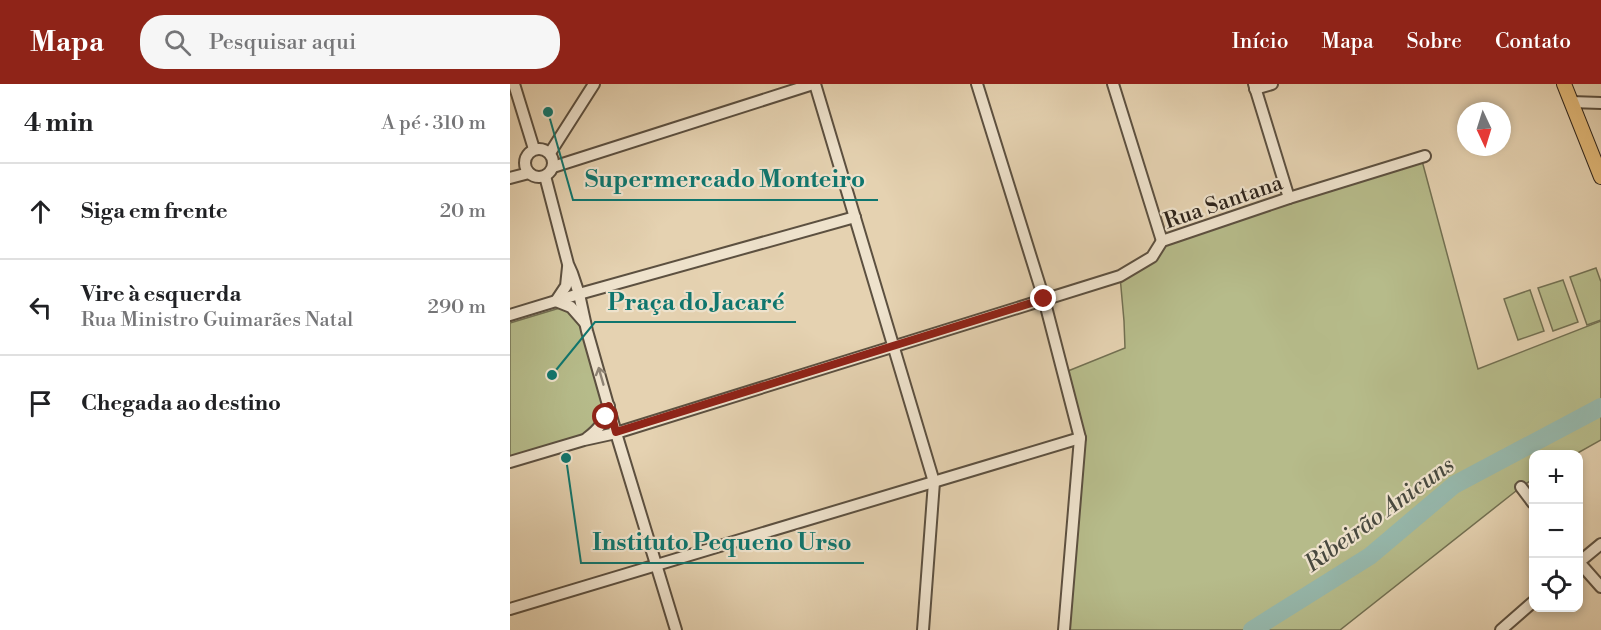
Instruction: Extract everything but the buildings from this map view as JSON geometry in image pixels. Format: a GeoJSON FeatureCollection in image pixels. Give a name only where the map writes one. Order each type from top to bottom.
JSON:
{"type":"FeatureCollection","features":[{"type":"Feature","properties":{"kind":"main road"},"geometry":{"type":"LineString","coordinates":[[1564,84],[1601,177]]}},
{"type":"Feature","properties":{"kind":"street"},"geometry":{"type":"LineString","coordinates":[[514,84],[534,149]]}},
{"type":"Feature","properties":{"kind":"street"},"geometry":{"type":"LineString","coordinates":[[550,153],[594,84]]}},
{"type":"Feature","properties":{"kind":"street"},"geometry":{"type":"LineString","coordinates":[[553,167],[814,84],[934,482],[923,630]]}},
{"type":"Feature","properties":{"kind":"street"},"geometry":{"type":"LineString","coordinates":[[977,84],[1044,299],[1080,438],[1064,630]]}},
{"type":"Feature","properties":{"kind":"street"},"geometry":{"type":"LineString","coordinates":[[1113,84],[1162,241]]}},
{"type":"Feature","properties":{"kind":"street"},"geometry":{"type":"LineString","coordinates":[[1272,84],[1254,86],[1289,198]]}},
{"type":"Feature","properties":{"kind":"street"},"geometry":{"type":"LineString","coordinates":[[1571,102],[1601,103]]}},
{"type":"Feature","properties":{"kind":"street"},"geometry":{"type":"LineString","coordinates":[[541,148],[550,153],[554,161],[550,173],[535,177],[529,173],[525,164],[528,154],[534,149],[541,148]]}},
{"type":"Feature","properties":{"kind":"street","name":"Rua Santana"},"geometry":{"type":"LineString","coordinates":[[510,462],[616,432],[1120,276],[1152,257],[1162,241],[1289,198],[1425,156]]}},
{"type":"Feature","properties":{"kind":"street"},"geometry":{"type":"LineString","coordinates":[[510,178],[529,173]]}},
{"type":"Feature","properties":{"kind":"street"},"geometry":{"type":"LineString","coordinates":[[545,176],[616,432],[676,630]]}},
{"type":"Feature","properties":{"kind":"street"},"geometry":{"type":"LineString","coordinates":[[510,315],[855,217]]}},
{"type":"Feature","properties":{"kind":"street"},"geometry":{"type":"LineString","coordinates":[[556,301],[567,286],[568,264]]}},
{"type":"Feature","properties":{"kind":"street"},"geometry":{"type":"LineString","coordinates":[[556,301],[571,308],[586,324]]}},
{"type":"Feature","properties":{"kind":"street"},"geometry":{"type":"LineString","coordinates":[[584,440],[601,427],[609,406]]}},
{"type":"Feature","properties":{"kind":"street"},"geometry":{"type":"LineString","coordinates":[[510,609],[1080,438]]}},
{"type":"Feature","properties":{"kind":"street"},"geometry":{"type":"LineString","coordinates":[[1521,487],[1529,498]]}},
{"type":"Feature","properties":{"kind":"street"},"geometry":{"type":"LineString","coordinates":[[1583,559],[1601,544]]}},
{"type":"Feature","properties":{"kind":"street"},"geometry":{"type":"LineString","coordinates":[[1583,567],[1601,587]]}},
{"type":"Feature","properties":{"kind":"street"},"geometry":{"type":"LineString","coordinates":[[1500,630],[1529,605]]}},
{"type":"Feature","properties":{"kind":"green space"},"geometry":{"type":"Polygon","coordinates":[[[1421,157],[1478,369],[1601,321],[1601,440],[1583,450],[1529,450],[1529,482],[1340,630],[1065,630],[1080,438],[1063,373],[1125,348],[1120,276],[1152,257],[1162,241],[1421,157]]]}},
{"type":"Feature","properties":{"kind":"green space"},"geometry":{"type":"Polygon","coordinates":[[[1596,268],[1601,282],[1601,320],[1587,325],[1570,277],[1596,268]]]}},
{"type":"Feature","properties":{"kind":"green space"},"geometry":{"type":"Polygon","coordinates":[[[1563,280],[1578,322],[1553,331],[1538,288],[1563,280]]]}},
{"type":"Feature","properties":{"kind":"green space"},"geometry":{"type":"Polygon","coordinates":[[[1530,290],[1544,331],[1518,340],[1504,299],[1530,290]]]}},
{"type":"Feature","properties":{"kind":"green space"},"geometry":{"type":"Polygon","coordinates":[[[573,304],[611,427],[510,458],[510,323],[573,304]]]}},
{"type":"Feature","properties":{"kind":"waterway","name":"Ribeirão Anicuns"},"geometry":{"type":"LineString","coordinates":[[1252,630],[1370,556],[1454,485],[1601,407]]}},
{"type":"Feature","properties":{"kind":"place","name":"Supermercado Monteiro"},"geometry":{"type":"Point","coordinates":[548,112]}},
{"type":"Feature","properties":{"kind":"place","name":"Praça do Jacaré"},"geometry":{"type":"Point","coordinates":[552,375]}},
{"type":"Feature","properties":{"kind":"place","name":"Instituto Pequeno Urso"},"geometry":{"type":"Point","coordinates":[566,458]}},
{"type":"Feature","properties":{"kind":"route"},"geometry":{"type":"LineString","coordinates":[[606,417],[609,406],[616,432],[1044,299]]}}]}
